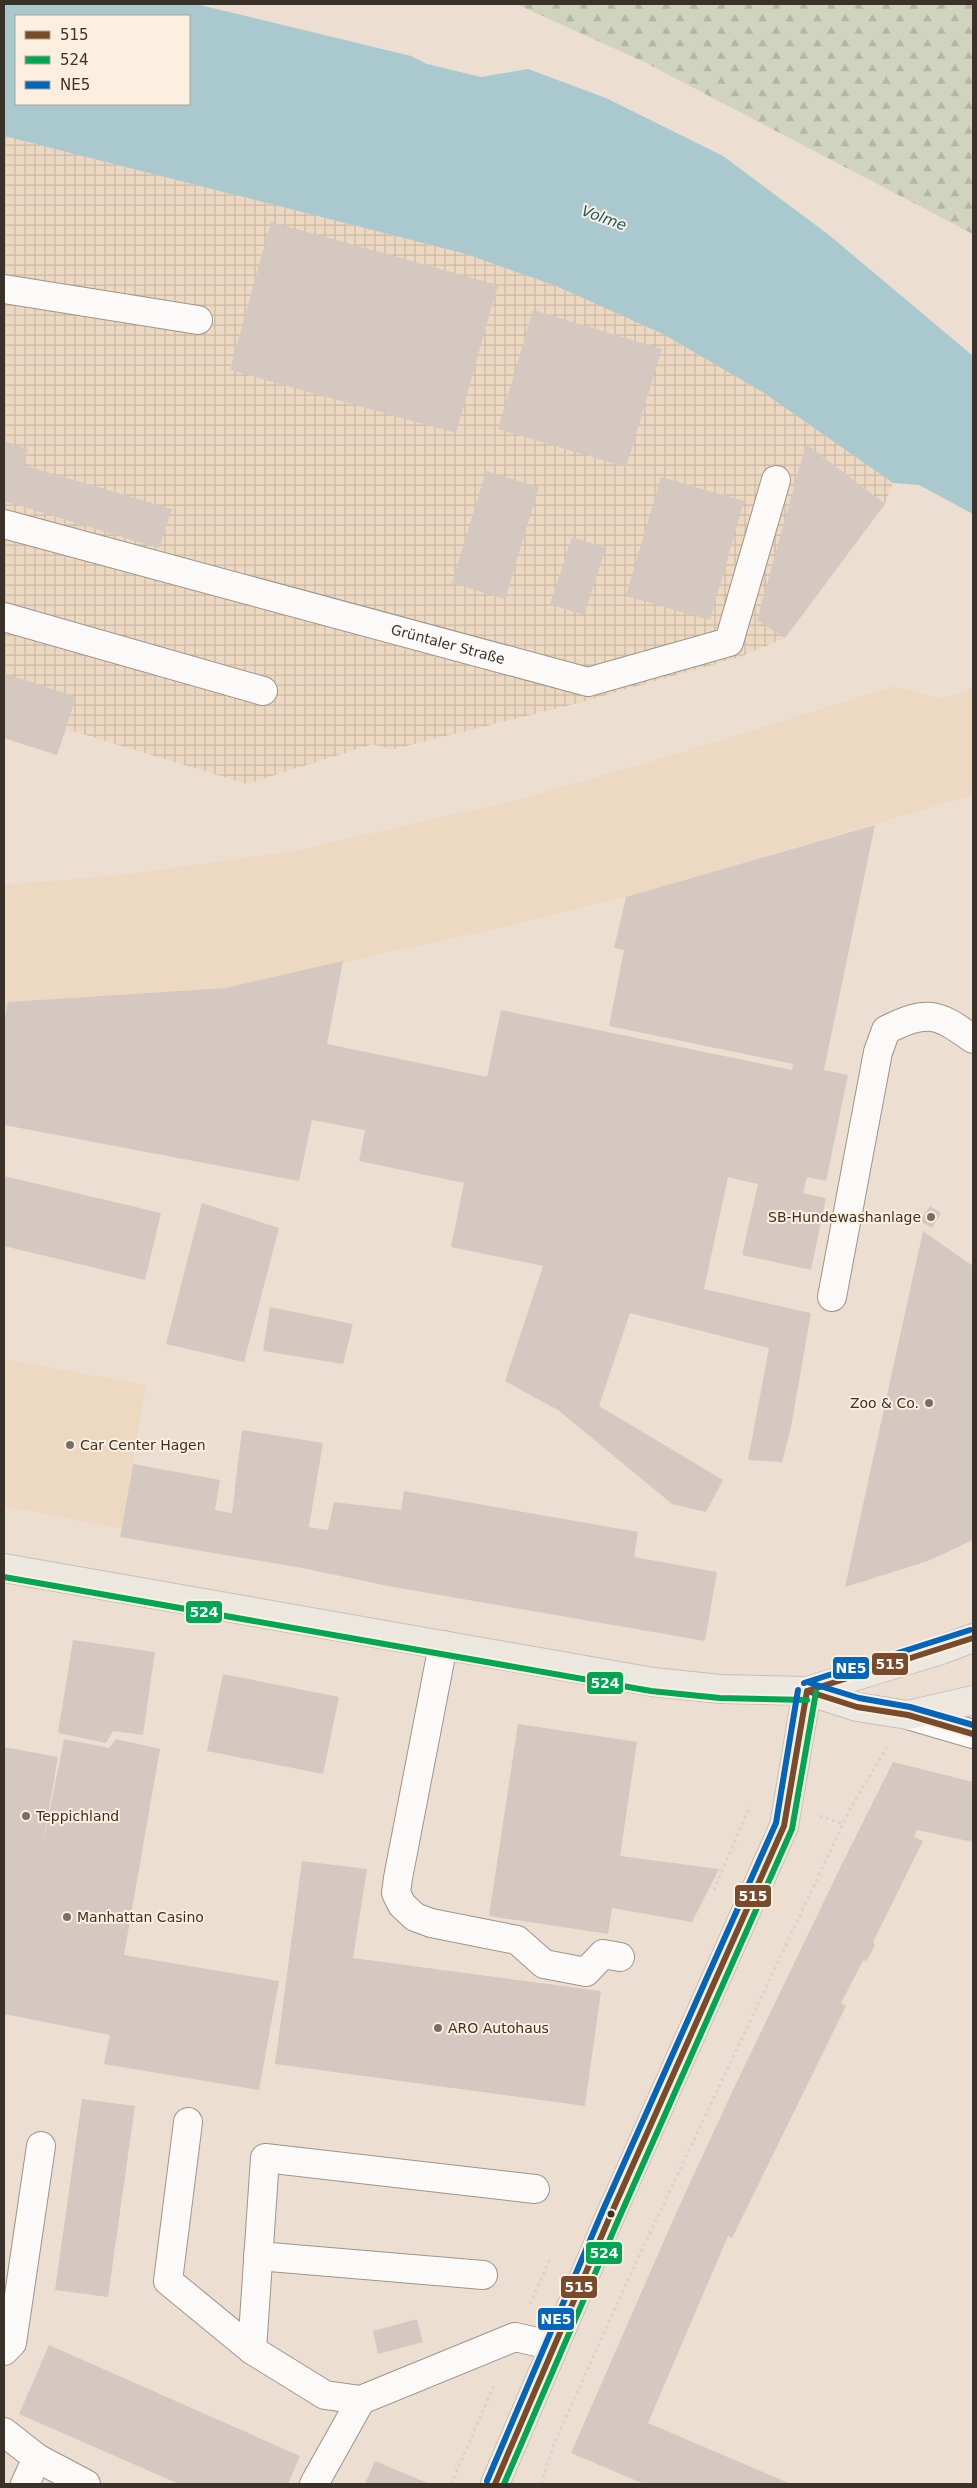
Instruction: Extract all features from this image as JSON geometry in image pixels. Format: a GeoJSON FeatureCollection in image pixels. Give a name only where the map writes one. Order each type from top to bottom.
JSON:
{"type":"FeatureCollection","features":[{"type":"Feature","properties":{"kind":"main road"},"geometry":{"type":"LineString","coordinates":[[4,1568],[653,1682],[720,1689],[807,1691],[857,1708],[908,1715],[973,1700]]}},
{"type":"Feature","properties":{"kind":"main road"},"geometry":{"type":"LineString","coordinates":[[807,1691],[941,1650],[973,1638]]}},
{"type":"Feature","properties":{"kind":"main road"},"geometry":{"type":"LineString","coordinates":[[502,2482],[554,2346],[784,1826],[807,1691]]}},
{"type":"Feature","properties":{"kind":"street"},"geometry":{"type":"LineString","coordinates":[[4,289],[198,320]]}},
{"type":"Feature","properties":{"kind":"street","name":"Grüntaler Straße"},"geometry":{"type":"LineString","coordinates":[[4,524],[588,682],[729,642],[776,480]]}},
{"type":"Feature","properties":{"kind":"street"},"geometry":{"type":"LineString","coordinates":[[4,617],[263,691]]}},
{"type":"Feature","properties":{"kind":"street"},"geometry":{"type":"LineString","coordinates":[[832,1297],[878,1052],[886,1030],[913,1017],[935,1017],[953,1024],[973,1039]]}},
{"type":"Feature","properties":{"kind":"street"},"geometry":{"type":"LineString","coordinates":[[443,1645],[398,1878],[396,1892],[402,1905],[415,1917],[431,1923],[517,1940],[544,1964],[586,1972],[603,1954],[620,1957]]}},
{"type":"Feature","properties":{"kind":"street"},"geometry":{"type":"LineString","coordinates":[[908,1715],[973,1734]]}},
{"type":"Feature","properties":{"kind":"street"},"geometry":{"type":"LineString","coordinates":[[188,2122],[168,2280],[252,2350],[325,2395],[360,2400],[516,2337],[554,2346]]}},
{"type":"Feature","properties":{"kind":"street"},"geometry":{"type":"LineString","coordinates":[[4,2351],[12,2342],[41,2146]]}},
{"type":"Feature","properties":{"kind":"street"},"geometry":{"type":"LineString","coordinates":[[252,2350],[265,2158],[535,2189]]}},
{"type":"Feature","properties":{"kind":"street"},"geometry":{"type":"LineString","coordinates":[[258,2256],[483,2275]]}},
{"type":"Feature","properties":{"kind":"street"},"geometry":{"type":"LineString","coordinates":[[314,2484],[360,2400]]}},
{"type":"Feature","properties":{"kind":"street"},"geometry":{"type":"LineString","coordinates":[[4,2432],[37,2458],[86,2484]]}},
{"type":"Feature","properties":{"kind":"street"},"geometry":{"type":"LineString","coordinates":[[25,2484],[37,2458]]}},
{"type":"Feature","properties":{"kind":"path"},"geometry":{"type":"LineString","coordinates":[[541,2484],[554,2444],[626,2284],[852,1805],[908,1715]]}},
{"type":"Feature","properties":{"kind":"shaded area"},"geometry":{"type":"Polygon","coordinates":[[[4,136],[466,254],[556,286],[663,334],[764,393],[893,483],[885,504],[785,638],[740,657],[582,702],[390,750],[373,744],[247,784],[66,729],[57,755],[4,738],[4,136]]]}},
{"type":"Feature","properties":{"kind":"shaded area"},"geometry":{"type":"Polygon","coordinates":[[[895,686],[941,699],[973,688],[973,795],[626,897],[518,924],[226,988],[8,1002],[4,1022],[4,885],[130,874],[293,851],[517,800],[673,755],[895,686]]]}},
{"type":"Feature","properties":{"kind":"shaded area","name":"Car Center Hagen"},"geometry":{"type":"Polygon","coordinates":[[[4,1359],[146,1385],[121,1529],[4,1506],[4,1359]]]}},
{"type":"Feature","properties":{"kind":"green space"},"geometry":{"type":"Polygon","coordinates":[[[516,4],[973,4],[973,234],[644,62],[516,4]]]}},
{"type":"Feature","properties":{"kind":"water","name":"Volme"},"geometry":{"type":"Polygon","coordinates":[[[4,4],[196,4],[411,56],[427,64],[481,77],[528,69],[606,98],[723,156],[829,235],[973,356],[973,514],[919,485],[893,483],[764,393],[663,334],[556,286],[466,254],[4,136],[4,4]]]}},
{"type":"Feature","properties":{"kind":"building"},"geometry":{"type":"Polygon","coordinates":[[[271,222],[498,285],[456,433],[230,370],[271,222]]]}},
{"type":"Feature","properties":{"kind":"building"},"geometry":{"type":"Polygon","coordinates":[[[533,310],[662,349],[626,467],[498,429],[533,310]]]}},
{"type":"Feature","properties":{"kind":"building"},"geometry":{"type":"Polygon","coordinates":[[[4,441],[28,449],[23,465],[172,509],[159,548],[4,501],[4,441]]]}},
{"type":"Feature","properties":{"kind":"building"},"geometry":{"type":"Polygon","coordinates":[[[806,444],[885,504],[785,638],[757,620],[806,444]]]}},
{"type":"Feature","properties":{"kind":"building"},"geometry":{"type":"Polygon","coordinates":[[[486,471],[539,487],[505,599],[452,583],[486,471]]]}},
{"type":"Feature","properties":{"kind":"building"},"geometry":{"type":"Polygon","coordinates":[[[661,477],[744,501],[710,620],[626,596],[661,477]]]}},
{"type":"Feature","properties":{"kind":"building"},"geometry":{"type":"Polygon","coordinates":[[[572,537],[606,548],[584,615],[550,604],[572,537]]]}},
{"type":"Feature","properties":{"kind":"building"},"geometry":{"type":"Polygon","coordinates":[[[4,673],[76,697],[57,755],[4,738],[4,673]]]}},
{"type":"Feature","properties":{"kind":"building"},"geometry":{"type":"Polygon","coordinates":[[[875,825],[824,1070],[848,1075],[826,1181],[807,1177],[803,1193],[826,1198],[811,1270],[742,1255],[758,1184],[728,1177],[704,1289],[811,1313],[791,1427],[782,1462],[748,1460],[769,1348],[630,1313],[599,1406],[723,1480],[706,1512],[672,1504],[558,1410],[505,1381],[543,1266],[451,1247],[464,1183],[359,1161],[365,1130],[312,1120],[299,1181],[4,1125],[4,1022],[8,1002],[226,988],[343,961],[327,1044],[487,1077],[501,1010],[792,1070],[793,1064],[609,1026],[624,950],[614,948],[626,897],[875,825]]]}},
{"type":"Feature","properties":{"kind":"building"},"geometry":{"type":"Polygon","coordinates":[[[4,1176],[161,1213],[145,1280],[4,1246],[4,1176]]]}},
{"type":"Feature","properties":{"kind":"building"},"geometry":{"type":"Polygon","coordinates":[[[202,1203],[279,1228],[244,1362],[166,1344],[202,1203]]]}},
{"type":"Feature","properties":{"kind":"building","name":"SB-Hundewashanlage"},"geometry":{"type":"Polygon","coordinates":[[[930,1206],[941,1213],[932,1228],[920,1221],[930,1206]]]}},
{"type":"Feature","properties":{"kind":"building","name":"Zoo & Co."},"geometry":{"type":"Polygon","coordinates":[[[923,1231],[973,1266],[973,1540],[928,1561],[845,1587],[923,1231]]]}},
{"type":"Feature","properties":{"kind":"building"},"geometry":{"type":"Polygon","coordinates":[[[270,1307],[353,1324],[343,1364],[263,1351],[270,1307]]]}},
{"type":"Feature","properties":{"kind":"building"},"geometry":{"type":"Polygon","coordinates":[[[242,1430],[323,1443],[309,1527],[328,1530],[334,1502],[401,1510],[404,1491],[638,1532],[634,1557],[717,1572],[705,1641],[120,1537],[133,1464],[220,1480],[215,1510],[232,1513],[242,1430]]]}},
{"type":"Feature","properties":{"kind":"building"},"geometry":{"type":"Polygon","coordinates":[[[73,1640],[155,1652],[143,1735],[113,1731],[106,1743],[58,1733],[73,1640]]]}},
{"type":"Feature","properties":{"kind":"building"},"geometry":{"type":"Polygon","coordinates":[[[223,1674],[339,1697],[323,1774],[207,1751],[223,1674]]]}},
{"type":"Feature","properties":{"kind":"building"},"geometry":{"type":"Polygon","coordinates":[[[518,1724],[637,1742],[620,1856],[719,1869],[692,1922],[612,1908],[608,1934],[489,1916],[518,1724]]]}},
{"type":"Feature","properties":{"kind":"building"},"geometry":{"type":"Polygon","coordinates":[[[64,1739],[109,1748],[116,1739],[160,1749],[124,1955],[279,1981],[259,2090],[104,2064],[110,2035],[4,2014],[4,1747],[58,1757],[42,1850],[64,1739]]]}},
{"type":"Feature","properties":{"kind":"building"},"geometry":{"type":"Polygon","coordinates":[[[893,1762],[973,1782],[973,1842],[917,1830],[914,1837],[923,1841],[873,1942],[875,1945],[866,1962],[864,1959],[841,2003],[846,2006],[732,2238],[728,2236],[648,2423],[791,2484],[644,2484],[571,2453],[677,2211],[732,2092],[893,1762]]]}},
{"type":"Feature","properties":{"kind":"building","name":"ARO Autohaus"},"geometry":{"type":"Polygon","coordinates":[[[302,1861],[367,1869],[353,1958],[601,1991],[585,2106],[275,2064],[302,1861]]]}},
{"type":"Feature","properties":{"kind":"building"},"geometry":{"type":"Polygon","coordinates":[[[82,2099],[135,2106],[108,2297],[55,2290],[82,2099]]]}},
{"type":"Feature","properties":{"kind":"building"},"geometry":{"type":"Polygon","coordinates":[[[417,2319],[423,2342],[378,2354],[373,2331],[417,2319]]]}},
{"type":"Feature","properties":{"kind":"building"},"geometry":{"type":"Polygon","coordinates":[[[49,2345],[300,2456],[288,2484],[179,2484],[19,2414],[49,2345]]]}},
{"type":"Feature","properties":{"kind":"building"},"geometry":{"type":"Polygon","coordinates":[[[375,2461],[430,2484],[365,2484],[375,2461]]]}},
{"type":"Feature","properties":{"kind":"transit line","name":"524"},"geometry":{"type":"LineString","coordinates":[[4,1577],[651,1691],[720,1698],[807,1700]]}},
{"type":"Feature","properties":{"kind":"transit line","name":"NE5"},"geometry":{"type":"LineString","coordinates":[[804,1683],[970,1630]]}},
{"type":"Feature","properties":{"kind":"transit line","name":"515"},"geometry":{"type":"LineString","coordinates":[[807,1691],[973,1638]]}},
{"type":"Feature","properties":{"kind":"transit line","name":"NE5"},"geometry":{"type":"LineString","coordinates":[[810,1683],[859,1698],[910,1707],[973,1725]]}},
{"type":"Feature","properties":{"kind":"transit line","name":"NE5"},"geometry":{"type":"LineString","coordinates":[[487,2481],[603,2210],[776,1823],[798,1690]]}},
{"type":"Feature","properties":{"kind":"transit line","name":"515"},"geometry":{"type":"LineString","coordinates":[[807,1691],[857,1707],[908,1715],[973,1734]]}},
{"type":"Feature","properties":{"kind":"transit line","name":"515"},"geometry":{"type":"LineString","coordinates":[[495,2484],[611,2214],[784,1826],[807,1691]]}},
{"type":"Feature","properties":{"kind":"transit line","name":"524"},"geometry":{"type":"LineString","coordinates":[[504,2484],[619,2218],[792,1829],[816,1692]]}},
{"type":"Feature","properties":{"kind":"place","name":"SB-Hundewashanlage"},"geometry":{"type":"Point","coordinates":[931,1217]}},
{"type":"Feature","properties":{"kind":"place","name":"Zoo & Co."},"geometry":{"type":"Point","coordinates":[929,1403]}},
{"type":"Feature","properties":{"kind":"place","name":"Car Center Hagen"},"geometry":{"type":"Point","coordinates":[70,1445]}},
{"type":"Feature","properties":{"kind":"place","name":"Teppichland"},"geometry":{"type":"Point","coordinates":[26,1816]}},
{"type":"Feature","properties":{"kind":"place","name":"Manhattan Casino"},"geometry":{"type":"Point","coordinates":[67,1917]}},
{"type":"Feature","properties":{"kind":"place","name":"ARO Autohaus"},"geometry":{"type":"Point","coordinates":[438,2028]}}]}
